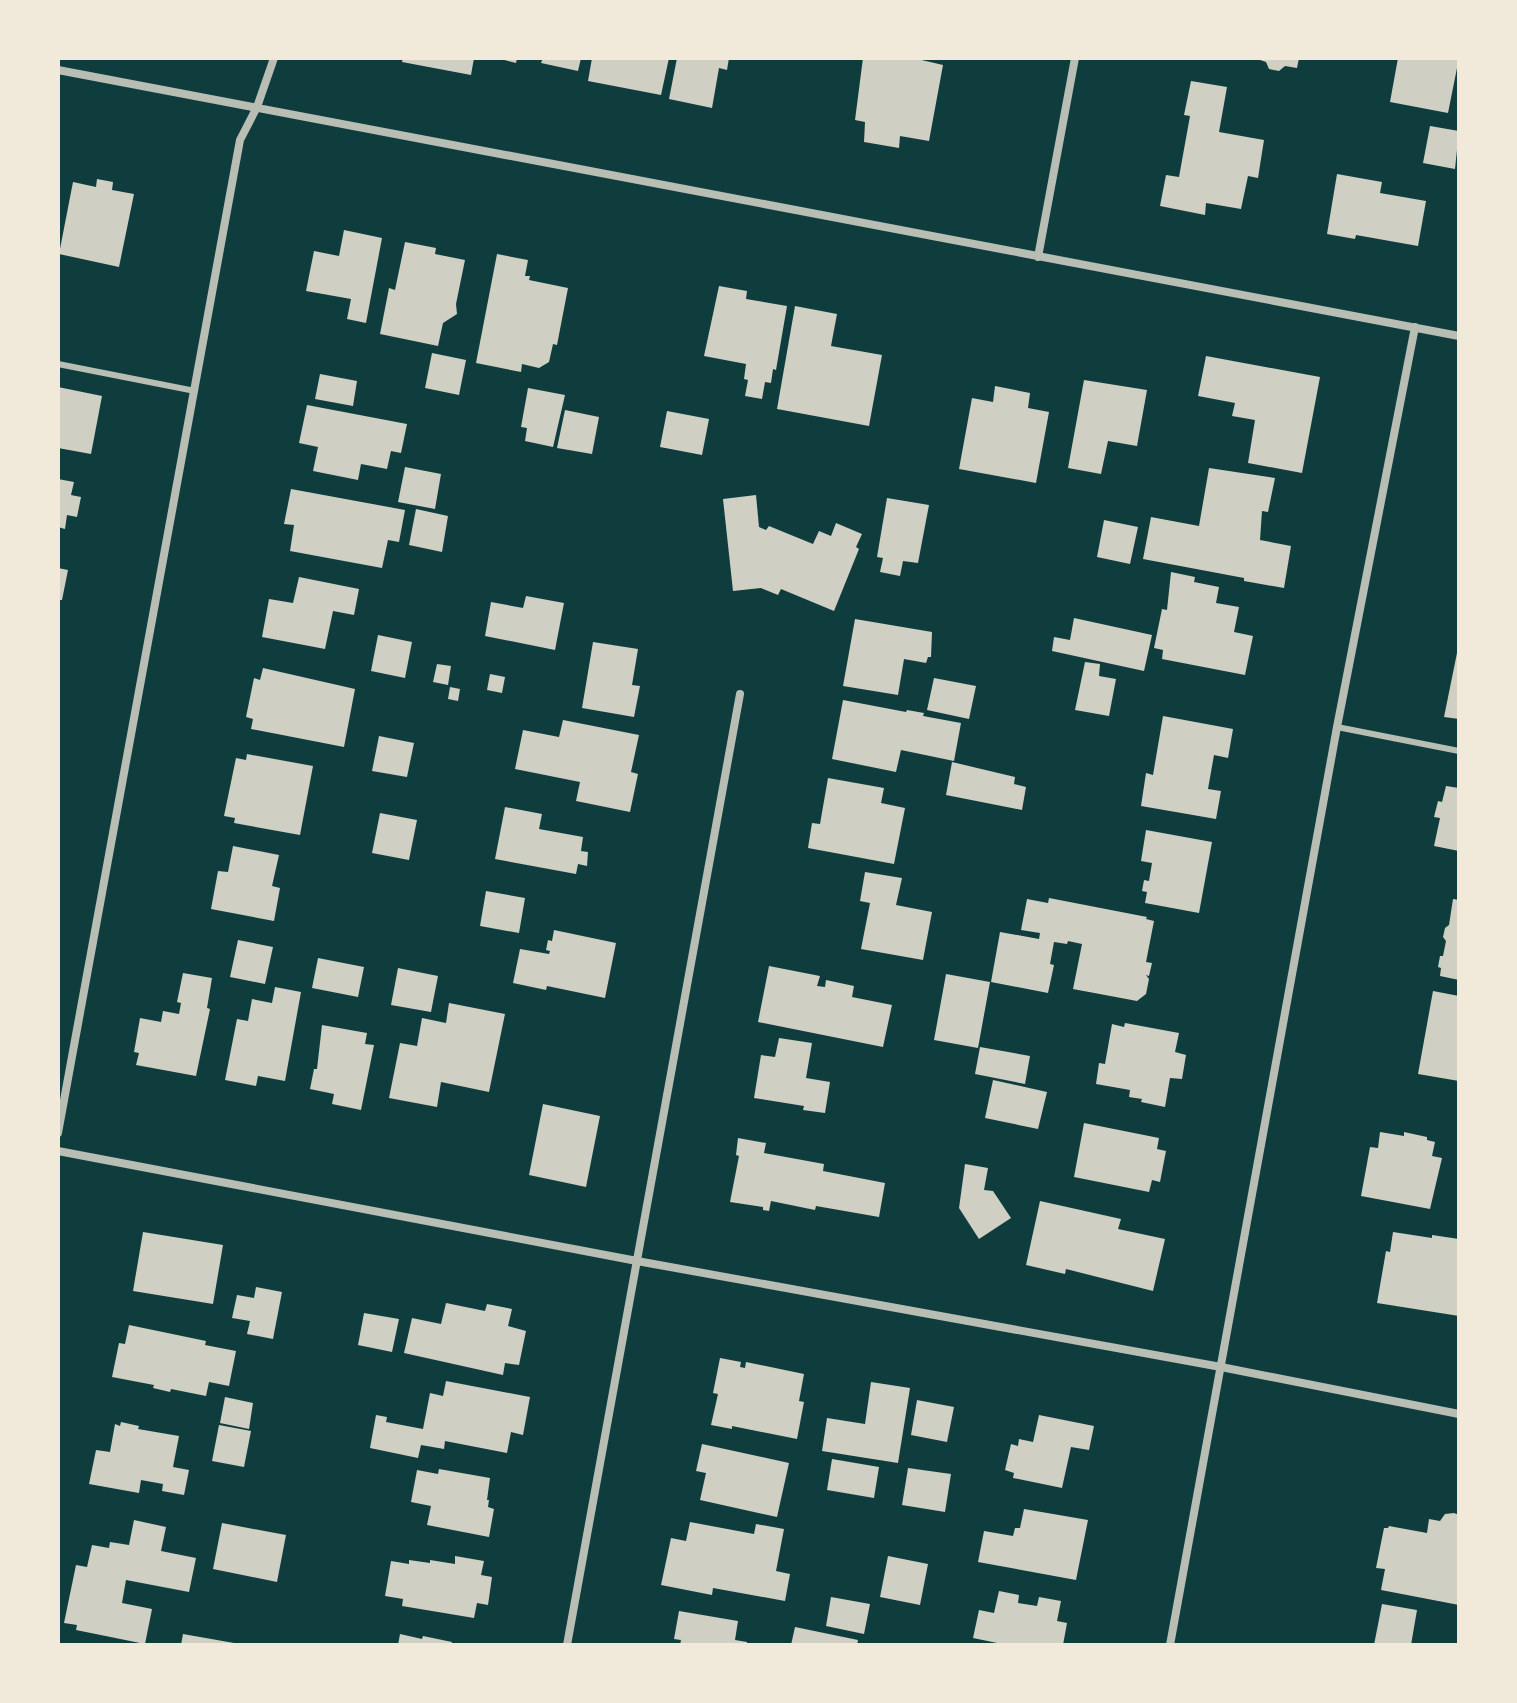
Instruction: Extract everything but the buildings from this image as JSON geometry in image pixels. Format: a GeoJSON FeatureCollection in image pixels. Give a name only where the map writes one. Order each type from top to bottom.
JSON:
{"type":"FeatureCollection","features":[{"type":"Feature","properties":{"kind":"street"},"geometry":{"type":"LineString","coordinates":[[58,1133],[240,140],[257,107],[274,58]]}},
{"type":"Feature","properties":{"kind":"street"},"geometry":{"type":"LineString","coordinates":[[1038,257],[1075,58]]}},
{"type":"Feature","properties":{"kind":"street"},"geometry":{"type":"LineString","coordinates":[[58,70],[1459,336]]}},
{"type":"Feature","properties":{"kind":"street"},"geometry":{"type":"LineString","coordinates":[[1170,1645],[1337,727],[1415,327]]}},
{"type":"Feature","properties":{"kind":"street"},"geometry":{"type":"LineString","coordinates":[[567,1645],[740,694]]}},
{"type":"Feature","properties":{"kind":"street"},"geometry":{"type":"LineString","coordinates":[[58,1151],[1459,1414]]}},
{"type":"Feature","properties":{"kind":"lane"},"geometry":{"type":"LineString","coordinates":[[58,364],[195,391]]}},
{"type":"Feature","properties":{"kind":"lane"},"geometry":{"type":"LineString","coordinates":[[1337,727],[1459,751]]}}]}
